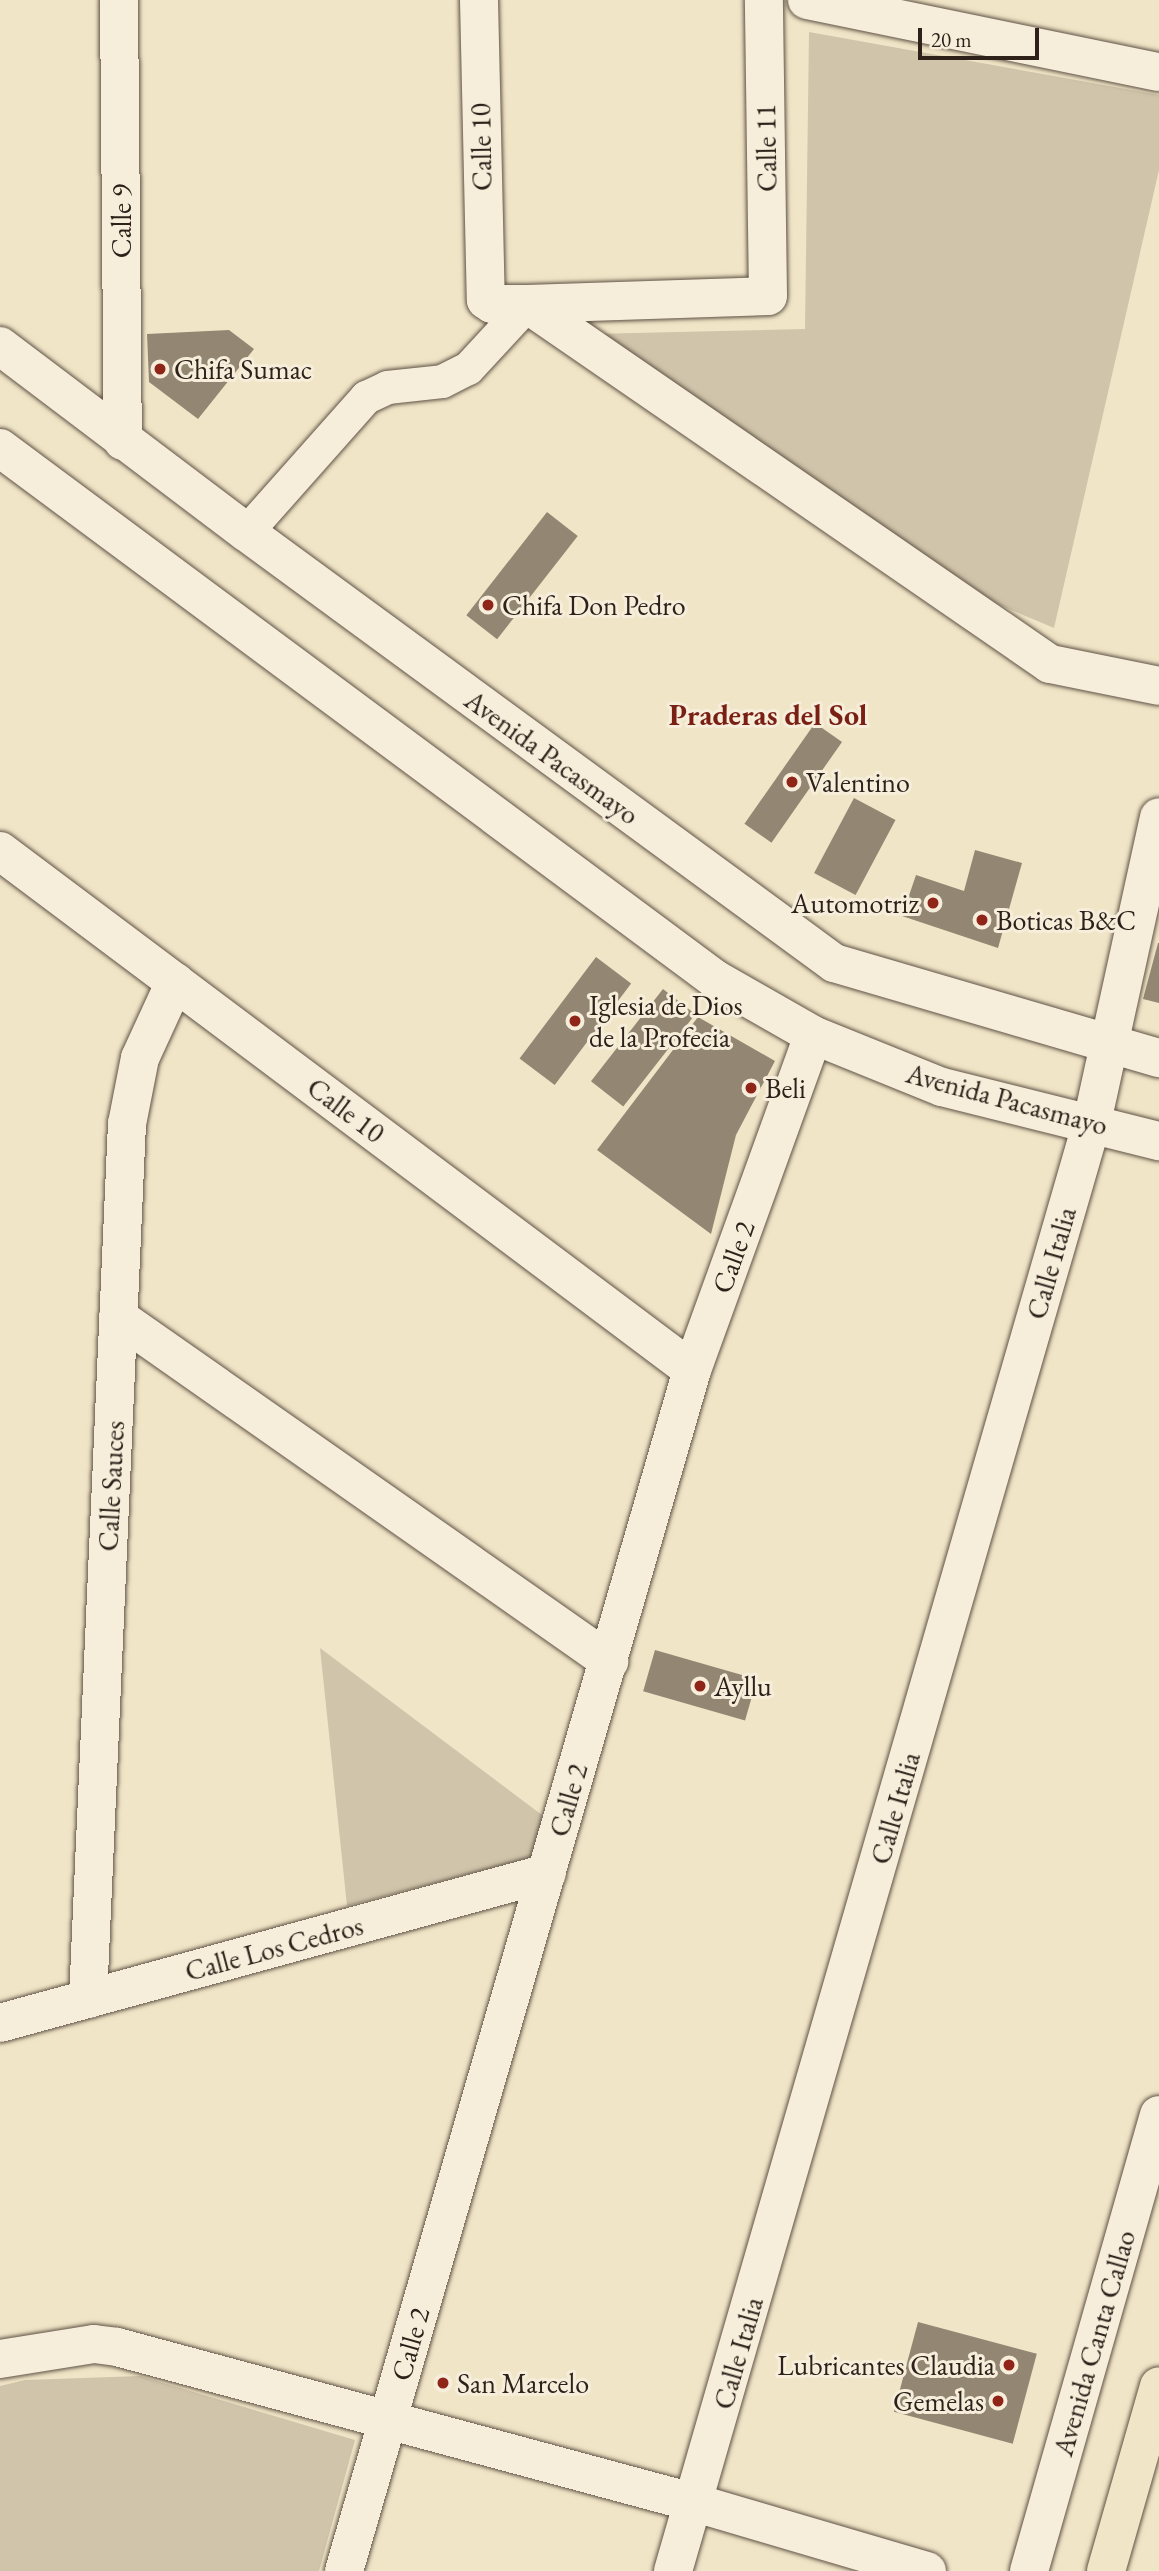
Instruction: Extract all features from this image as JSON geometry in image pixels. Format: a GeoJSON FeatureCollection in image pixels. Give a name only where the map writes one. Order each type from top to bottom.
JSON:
{"type":"FeatureCollection","features":[{"type":"Feature","properties":{"kind":"highway"},"geometry":{"type":"LineString","coordinates":[[1106,2571],[1159,2386]]}},
{"type":"Feature","properties":{"kind":"street","name":"Calle 10"},"geometry":{"type":"LineString","coordinates":[[479,0],[483,294],[492,304],[527,304]]}},
{"type":"Feature","properties":{"kind":"street","name":"Calle 11"},"geometry":{"type":"LineString","coordinates":[[527,304],[768,296],[764,0]]}},
{"type":"Feature","properties":{"kind":"street"},"geometry":{"type":"LineString","coordinates":[[807,0],[1159,72]]}},
{"type":"Feature","properties":{"kind":"street","name":"Calle 9"},"geometry":{"type":"LineString","coordinates":[[117,2],[123,441]]}},
{"type":"Feature","properties":{"kind":"street"},"geometry":{"type":"LineString","coordinates":[[246,532],[366,397],[387,387],[442,381],[468,368],[527,304],[1050,664],[1159,686]]}},
{"type":"Feature","properties":{"kind":"street","name":"Avenida Pacasmayo"},"geometry":{"type":"LineString","coordinates":[[0,346],[246,532],[834,963],[1159,1058]]}},
{"type":"Feature","properties":{"kind":"street","name":"Avenida Pacasmayo"},"geometry":{"type":"LineString","coordinates":[[0,448],[715,979],[813,1035],[942,1087],[1092,1122],[1159,1141]]}},
{"type":"Feature","properties":{"kind":"street","name":"Calle Italia"},"geometry":{"type":"LineString","coordinates":[[673,2571],[692,2502],[710,2451],[1092,1122],[1107,1043],[1159,817]]}},
{"type":"Feature","properties":{"kind":"street","name":"Calle 10"},"geometry":{"type":"LineString","coordinates":[[0,851],[692,1370]]}},
{"type":"Feature","properties":{"kind":"street","name":"Calle Sauces"},"geometry":{"type":"LineString","coordinates":[[88,1999],[127,1124],[140,1058],[175,982]]}},
{"type":"Feature","properties":{"kind":"street","name":"Calle 2"},"geometry":{"type":"LineString","coordinates":[[344,2571],[692,1370],[813,1035]]}},
{"type":"Feature","properties":{"kind":"street"},"geometry":{"type":"LineString","coordinates":[[118,1317],[608,1661]]}},
{"type":"Feature","properties":{"kind":"street","name":"Calle Los Cedros"},"geometry":{"type":"LineString","coordinates":[[0,2023],[547,1872]]}},
{"type":"Feature","properties":{"kind":"street","name":"Avenida Canta Callao"},"geometry":{"type":"LineString","coordinates":[[1029,2571],[1159,2115]]}},
{"type":"Feature","properties":{"kind":"street"},"geometry":{"type":"LineString","coordinates":[[0,2359],[94,2344],[692,2502],[926,2571]]}},
{"type":"Feature","properties":{"kind":"shaded area"},"geometry":{"type":"Polygon","coordinates":[[[809,32],[1159,95],[1159,170],[1054,628],[985,599],[592,334],[805,329],[809,32]]]}},
{"type":"Feature","properties":{"kind":"shaded area"},"geometry":{"type":"Polygon","coordinates":[[[320,1648],[542,1815],[536,1856],[347,1906],[320,1648]]]}},
{"type":"Feature","properties":{"kind":"shaded area"},"geometry":{"type":"Polygon","coordinates":[[[140,2376],[355,2440],[319,2571],[0,2571],[0,2386],[25,2380],[140,2376]]]}},
{"type":"Feature","properties":{"kind":"building"},"geometry":{"type":"Polygon","coordinates":[[[229,330],[254,349],[198,419],[149,382],[147,334],[229,330]]]}},
{"type":"Feature","properties":{"kind":"building"},"geometry":{"type":"Polygon","coordinates":[[[547,512],[578,536],[497,639],[466,615],[547,512]]]}},
{"type":"Feature","properties":{"kind":"building","name":"Valentino"},"geometry":{"type":"Polygon","coordinates":[[[815,723],[842,742],[771,843],[744,824],[815,723]]]}},
{"type":"Feature","properties":{"kind":"building"},"geometry":{"type":"Polygon","coordinates":[[[854,798],[895,820],[856,895],[814,873],[854,798]]]}},
{"type":"Feature","properties":{"kind":"building"},"geometry":{"type":"Polygon","coordinates":[[[975,850],[1022,863],[998,948],[902,916],[916,875],[964,891],[975,850]]]}},
{"type":"Feature","properties":{"kind":"building"},"geometry":{"type":"Polygon","coordinates":[[[1159,943],[1159,1003],[1143,999],[1159,943]]]}},
{"type":"Feature","properties":{"kind":"building","name":"Iglesia de Dios de la Profecia"},"geometry":{"type":"Polygon","coordinates":[[[596,957],[631,983],[555,1085],[520,1058],[596,957]]]}},
{"type":"Feature","properties":{"kind":"building"},"geometry":{"type":"Polygon","coordinates":[[[663,989],[695,1014],[623,1106],[591,1081],[663,989]]]}},
{"type":"Feature","properties":{"kind":"building"},"geometry":{"type":"Polygon","coordinates":[[[698,1017],[775,1061],[736,1135],[711,1234],[597,1150],[698,1017]]]}},
{"type":"Feature","properties":{"kind":"building","name":"Ayllu"},"geometry":{"type":"Polygon","coordinates":[[[655,1650],[757,1679],[745,1721],[643,1691],[655,1650]]]}},
{"type":"Feature","properties":{"kind":"building"},"geometry":{"type":"Polygon","coordinates":[[[918,2322],[1037,2354],[1013,2444],[894,2412],[918,2322]]]}},
{"type":"Feature","properties":{"kind":"place","name":"Chifa Sumac"},"geometry":{"type":"Point","coordinates":[160,369]}},
{"type":"Feature","properties":{"kind":"place","name":"Chifa Don Pedro"},"geometry":{"type":"Point","coordinates":[488,605]}},
{"type":"Feature","properties":{"kind":"place","name":"Valentino"},"geometry":{"type":"Point","coordinates":[792,782]}},
{"type":"Feature","properties":{"kind":"place","name":"Automotriz"},"geometry":{"type":"Point","coordinates":[933,903]}},
{"type":"Feature","properties":{"kind":"place","name":"Boticas B&C"},"geometry":{"type":"Point","coordinates":[982,920]}},
{"type":"Feature","properties":{"kind":"place","name":"Iglesia de Dios de la Profecia"},"geometry":{"type":"Point","coordinates":[575,1021]}},
{"type":"Feature","properties":{"kind":"place","name":"Beli"},"geometry":{"type":"Point","coordinates":[751,1088]}},
{"type":"Feature","properties":{"kind":"place","name":"Ayllu"},"geometry":{"type":"Point","coordinates":[700,1686]}},
{"type":"Feature","properties":{"kind":"place","name":"Lubricantes Claudia"},"geometry":{"type":"Point","coordinates":[1009,2365]}},
{"type":"Feature","properties":{"kind":"place","name":"San Marcelo"},"geometry":{"type":"Point","coordinates":[443,2383]}},
{"type":"Feature","properties":{"kind":"place","name":"Gemelas"},"geometry":{"type":"Point","coordinates":[998,2401]}},
{"type":"Feature","properties":{"kind":"district","name":"Praderas del Sol"},"geometry":{"type":"Point","coordinates":[768,715]}}]}
